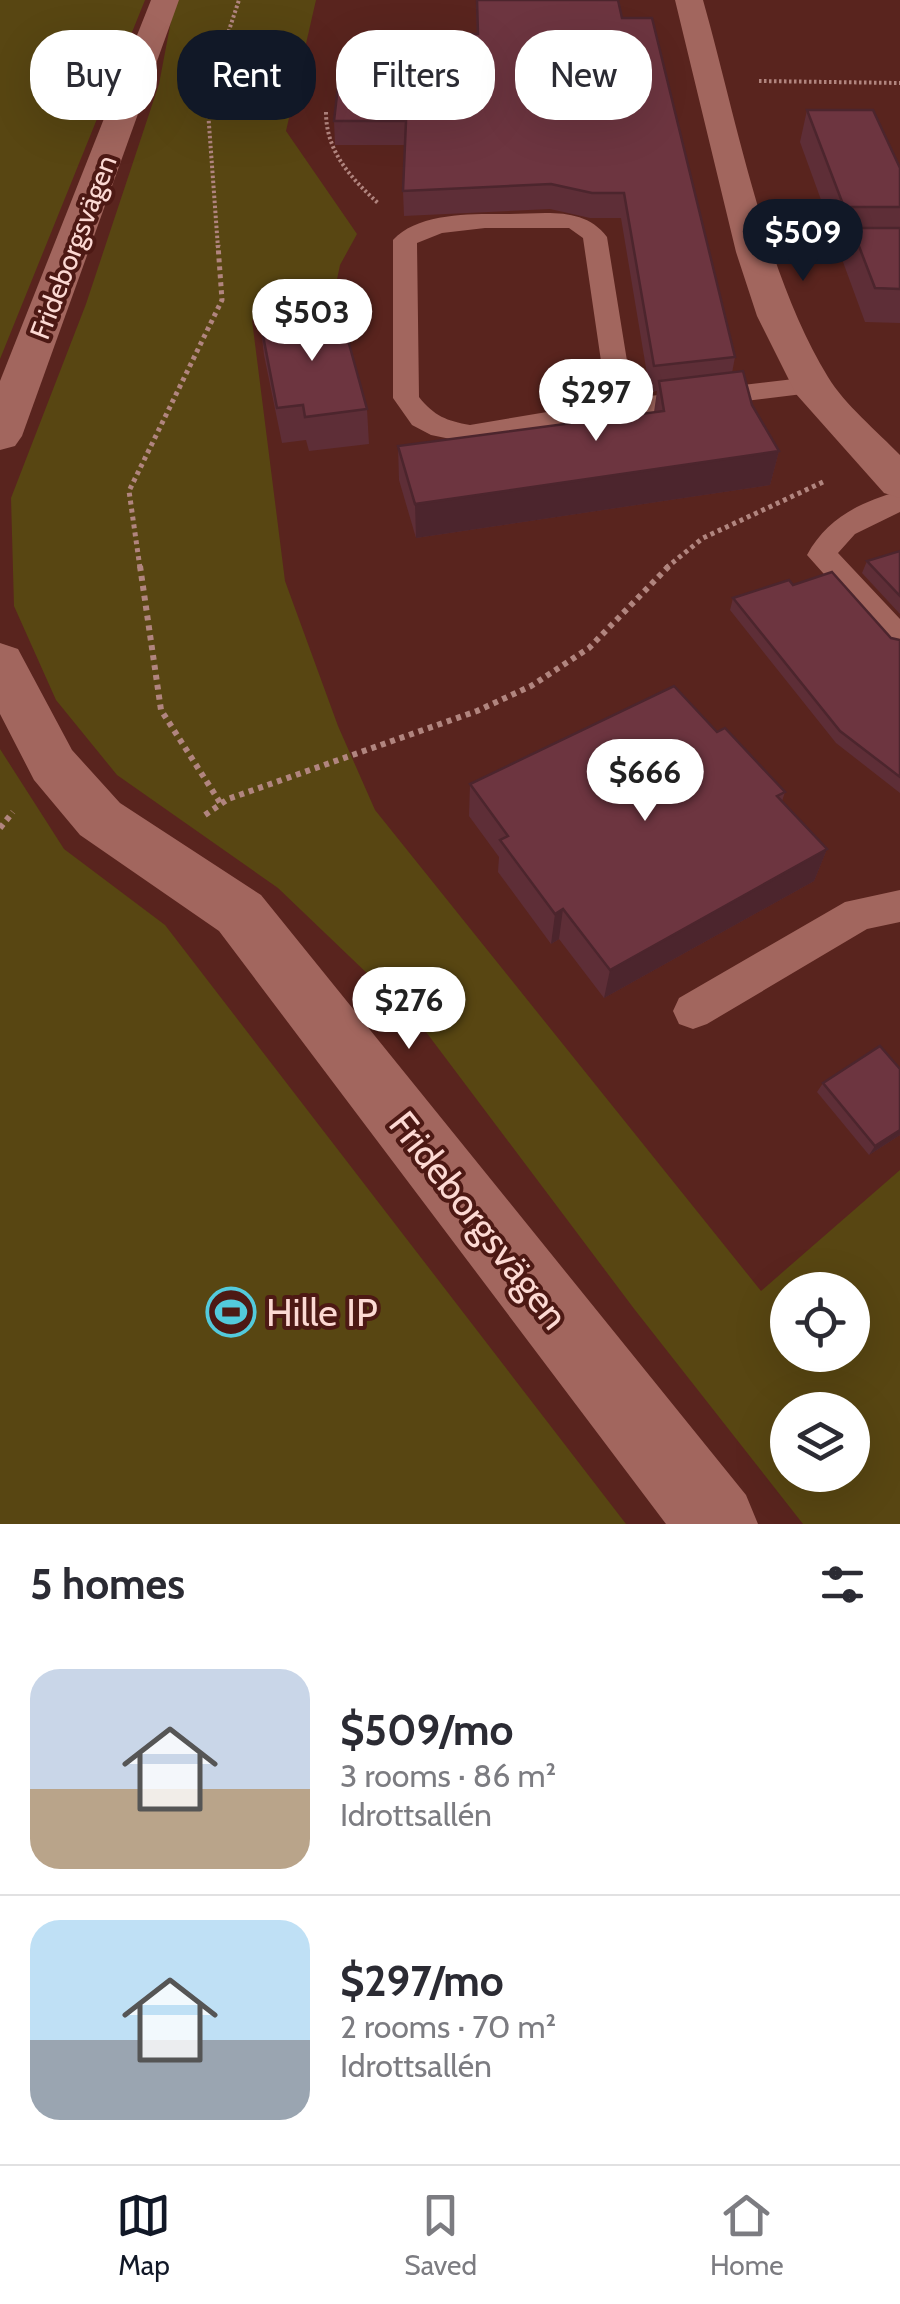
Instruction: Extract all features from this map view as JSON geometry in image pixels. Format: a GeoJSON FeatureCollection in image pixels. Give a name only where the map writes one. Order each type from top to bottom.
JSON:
{"type":"FeatureCollection","features":[{"type":"Feature","properties":{"kind":"street","name":"Frideborgsvägen"},"geometry":{"type":"LineString","coordinates":[[0,436],[165,0]]}},
{"type":"Feature","properties":{"kind":"street"},"geometry":{"type":"LineString","coordinates":[[689,0],[755,252],[778,316],[810,385],[890,472]]}},
{"type":"Feature","properties":{"kind":"street","name":"Frideborgsvägen"},"geometry":{"type":"LineString","coordinates":[[0,662],[52,765],[100,819],[240,912],[717,1524]]}},
{"type":"Feature","properties":{"kind":"lane"},"geometry":{"type":"LineString","coordinates":[[621,408],[595,238],[584,226],[572,221],[473,224],[416,232],[405,240],[406,398],[422,419],[441,429],[470,434],[621,408],[810,385]]}},
{"type":"Feature","properties":{"kind":"lane"},"geometry":{"type":"LineString","coordinates":[[755,252],[900,251]]}},
{"type":"Feature","properties":{"kind":"lane"},"geometry":{"type":"LineString","coordinates":[[900,501],[843,524],[829,538],[822,555],[900,639]]}},
{"type":"Feature","properties":{"kind":"lane"},"geometry":{"type":"LineString","coordinates":[[694,1010],[860,914],[900,906]]}},
{"type":"Feature","properties":{"kind":"path"},"geometry":{"type":"LineString","coordinates":[[222,804],[187,756],[162,710],[129,491],[222,300],[207,97],[239,0]]}},
{"type":"Feature","properties":{"kind":"path"},"geometry":{"type":"LineString","coordinates":[[713,82],[900,83]]}},
{"type":"Feature","properties":{"kind":"path"},"geometry":{"type":"LineString","coordinates":[[326,112],[324,129],[340,162],[377,202],[416,232]]}},
{"type":"Feature","properties":{"kind":"path"},"geometry":{"type":"LineString","coordinates":[[150,852],[222,804],[476,711],[531,686],[589,648],[666,568],[703,538],[810,486],[890,472]]}},
{"type":"Feature","properties":{"kind":"shaded area"},"geometry":{"type":"Polygon","coordinates":[[[0,0],[145,0],[133,30],[30,30],[30,120],[97,120],[0,359],[0,0]]]}},
{"type":"Feature","properties":{"kind":"shaded area"},"geometry":{"type":"Polygon","coordinates":[[[175,0],[316,0],[309,30],[177,30],[177,120],[289,120],[286,131],[357,234],[340,265],[334,294],[252,320],[285,581],[338,726],[375,810],[761,1291],[770,1283],[770,1372],[870,1372],[870,1272],[783,1272],[900,1170],[900,1524],[803,1524],[778,1492],[870,1492],[870,1392],[770,1392],[770,1482],[420,1024],[278,888],[117,775],[56,700],[14,606],[11,498],[86,304],[147,120],[157,120],[157,90],[175,0]]]}},
{"type":"Feature","properties":{"kind":"shaded area","name":"Hille IP"},"geometry":{"type":"Polygon","coordinates":[[[0,749],[64,849],[165,925],[626,1524],[0,1524],[0,749]]]}},
{"type":"Feature","properties":{"kind":"building"},"geometry":{"type":"Polygon","coordinates":[[[477,0],[618,0],[622,18],[652,18],[735,357],[654,366],[624,193],[592,193],[551,184],[403,191],[406,121],[334,121],[336,103],[336,120],[495,120],[495,30],[478,30],[477,0]]]}},
{"type":"Feature","properties":{"kind":"building"},"geometry":{"type":"Polygon","coordinates":[[[807,110],[873,110],[900,168],[900,207],[844,207],[807,110]]]}},
{"type":"Feature","properties":{"kind":"building"},"geometry":{"type":"Polygon","coordinates":[[[852,228],[900,228],[900,289],[875,288],[852,228]]]}},
{"type":"Feature","properties":{"kind":"building"},"geometry":{"type":"Polygon","coordinates":[[[340,311],[367,409],[305,417],[303,405],[277,408],[260,320],[340,311]]]}},
{"type":"Feature","properties":{"kind":"building"},"geometry":{"type":"Polygon","coordinates":[[[743,371],[752,405],[779,451],[415,504],[398,446],[664,411],[659,381],[743,371]]]}},
{"type":"Feature","properties":{"kind":"building"},"geometry":{"type":"Polygon","coordinates":[[[900,551],[900,596],[867,561],[900,551]]]}},
{"type":"Feature","properties":{"kind":"building"},"geometry":{"type":"Polygon","coordinates":[[[832,572],[891,638],[900,640],[900,777],[840,731],[733,598],[789,580],[793,585],[832,572]]]}},
{"type":"Feature","properties":{"kind":"building"},"geometry":{"type":"Polygon","coordinates":[[[674,686],[717,732],[725,728],[785,792],[777,796],[827,849],[610,970],[563,909],[555,914],[500,840],[508,836],[470,784],[674,686]]]}},
{"type":"Feature","properties":{"kind":"building"},"geometry":{"type":"Polygon","coordinates":[[[880,1046],[900,1069],[900,1130],[875,1146],[823,1083],[880,1046]]]}},
{"type":"Feature","properties":{"kind":"place","name":"Hille IP"},"geometry":{"type":"Point","coordinates":[231,1312]}}]}
